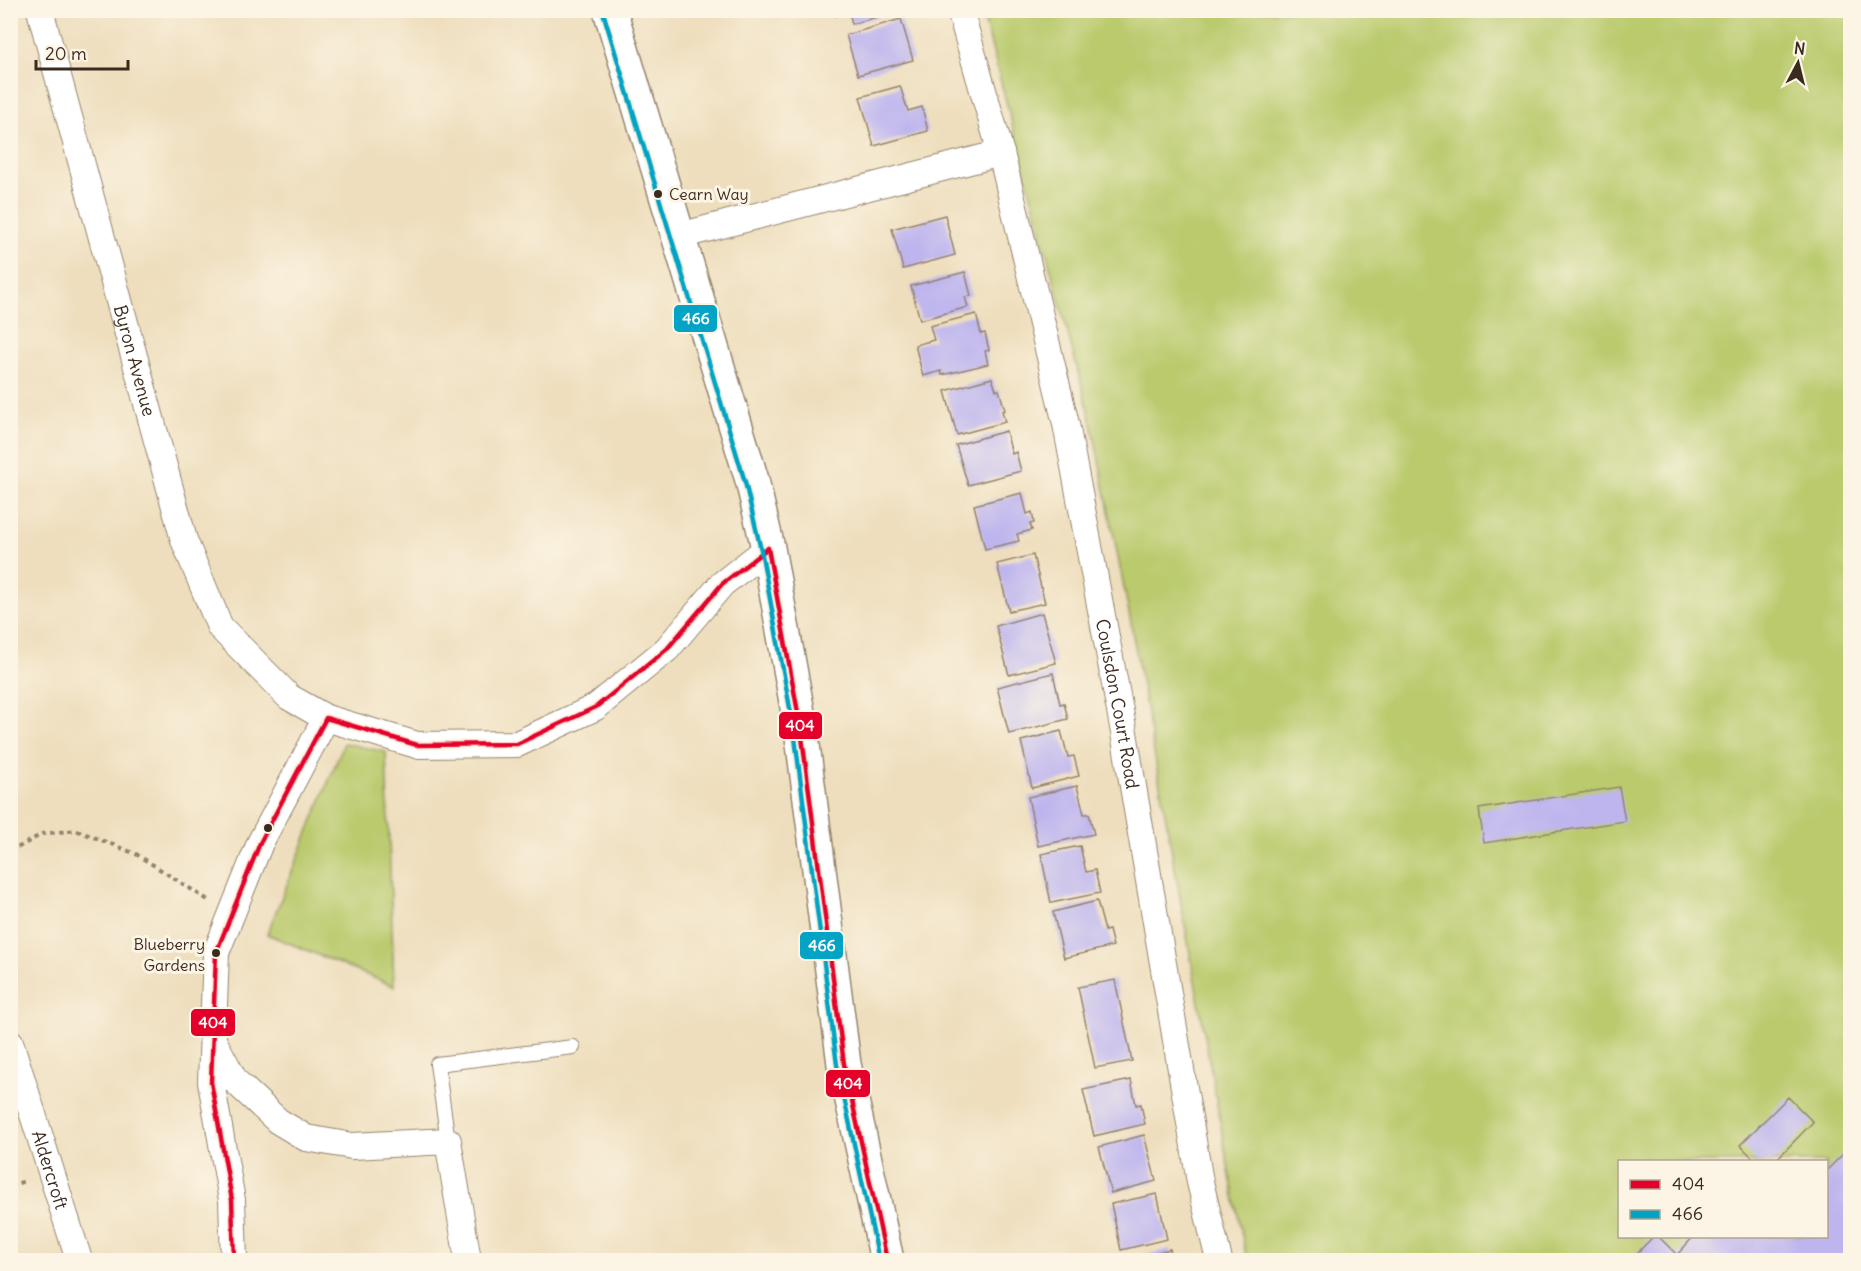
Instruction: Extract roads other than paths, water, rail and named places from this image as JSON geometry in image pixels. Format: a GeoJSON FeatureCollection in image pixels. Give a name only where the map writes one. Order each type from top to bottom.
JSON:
{"type":"FeatureCollection","features":[{"type":"Feature","properties":{"kind":"main road"},"geometry":{"type":"LineString","coordinates":[[610,10],[752,480],[768,548],[801,729],[844,1064],[887,1260]]}},
{"type":"Feature","properties":{"kind":"street","name":"Byron Avenue"},"geometry":{"type":"LineString","coordinates":[[40,10],[184,540],[220,627],[290,697],[326,718],[417,746],[517,744],[596,707],[667,649],[722,584],[768,548]]}},
{"type":"Feature","properties":{"kind":"street"},"geometry":{"type":"LineString","coordinates":[[679,236],[1001,153],[960,10]]}},
{"type":"Feature","properties":{"kind":"street","name":"Coulsdon Court Road"},"geometry":{"type":"LineString","coordinates":[[1001,153],[1066,424],[1123,727],[1200,1182],[1219,1260]]}},
{"type":"Feature","properties":{"kind":"street"},"geometry":{"type":"LineString","coordinates":[[234,1260],[232,1200],[211,1082],[216,953],[260,843],[326,718]]}},
{"type":"Feature","properties":{"kind":"street"},"geometry":{"type":"LineString","coordinates":[[213,1040],[235,1081],[278,1121],[306,1138],[352,1146],[448,1141],[468,1260]]}},
{"type":"Feature","properties":{"kind":"street","name":"Aldercroft"},"geometry":{"type":"LineString","coordinates":[[10,1042],[79,1260]]}},
{"type":"Feature","properties":{"kind":"lane"},"geometry":{"type":"LineString","coordinates":[[448,1141],[437,1064],[573,1047]]}},
{"type":"Feature","properties":{"kind":"place","name":"Cearn Way"},"geometry":{"type":"Point","coordinates":[658,194]}},
{"type":"Feature","properties":{"kind":"place","name":"Blueberry Gardens"},"geometry":{"type":"Point","coordinates":[216,953]}}]}
